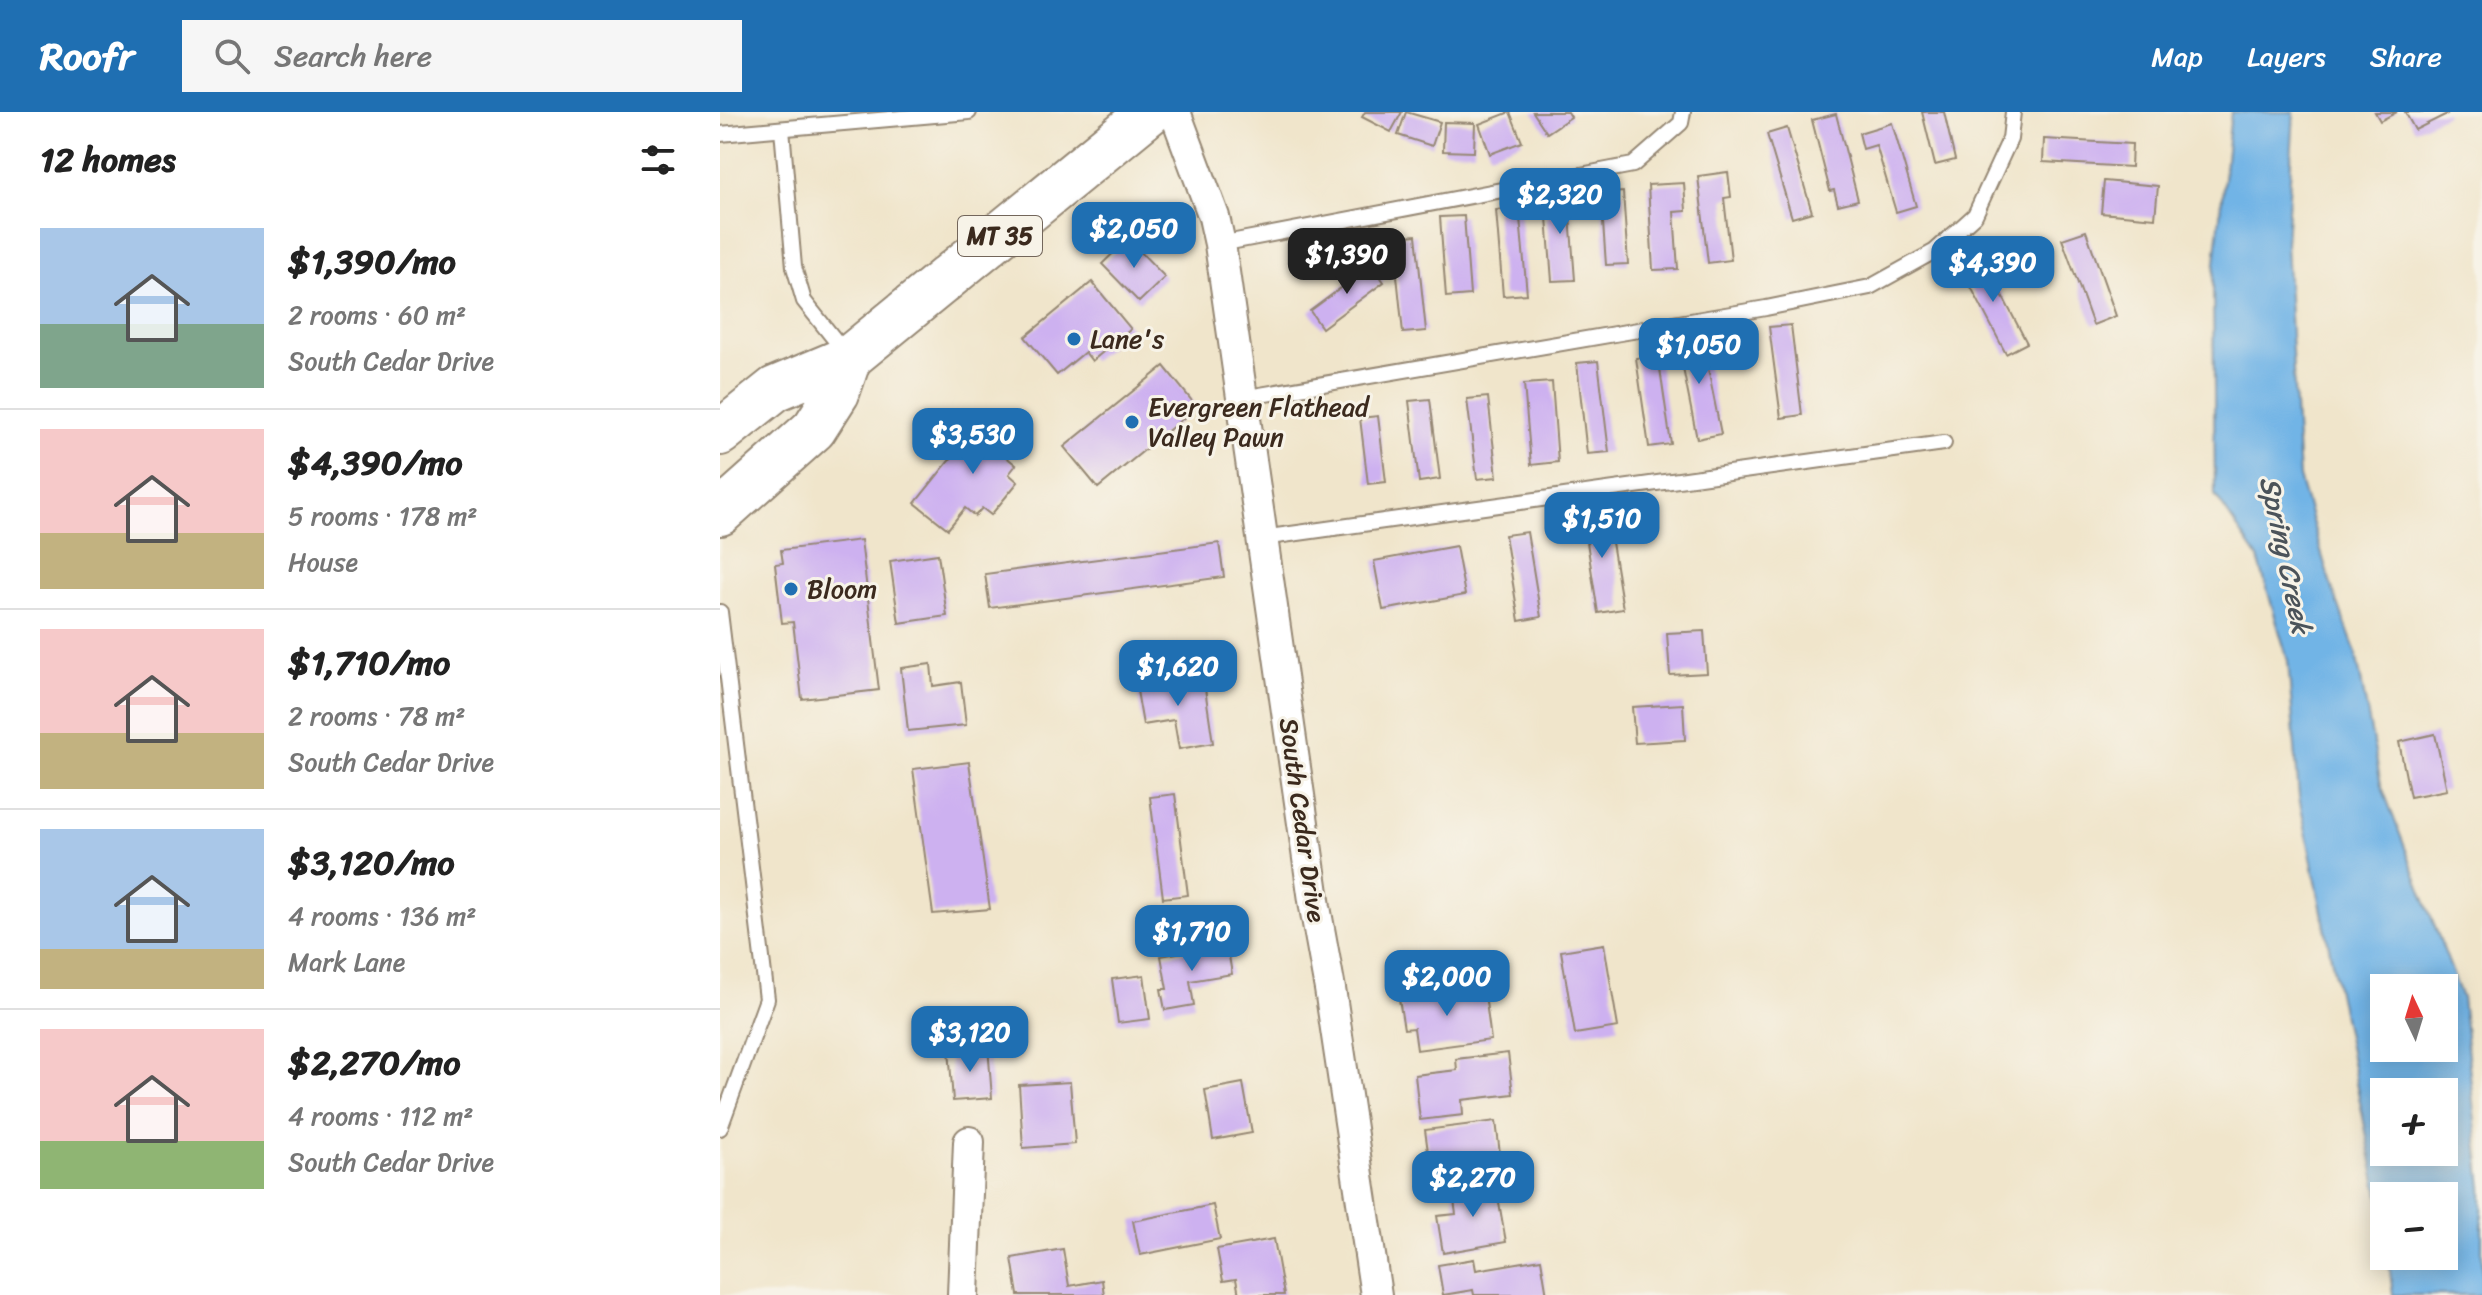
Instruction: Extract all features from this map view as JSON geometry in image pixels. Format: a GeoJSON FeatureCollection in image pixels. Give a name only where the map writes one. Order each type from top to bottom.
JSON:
{"type":"FeatureCollection","features":[{"type":"Feature","properties":{"kind":"main road","name":"MT 35"},"geometry":{"type":"LineString","coordinates":[[720,433],[775,389],[849,358],[1150,112]]}},
{"type":"Feature","properties":{"kind":"main road"},"geometry":{"type":"LineString","coordinates":[[720,513],[814,429],[837,393],[849,358]]}},
{"type":"Feature","properties":{"kind":"street","name":"South Cedar Drive"},"geometry":{"type":"LineString","coordinates":[[1175,112],[1214,217],[1220,244],[1315,907],[1376,1295]]}},
{"type":"Feature","properties":{"kind":"street"},"geometry":{"type":"LineString","coordinates":[[963,1295],[969,1142]]}},
{"type":"Feature","properties":{"kind":"lane"},"geometry":{"type":"LineString","coordinates":[[720,134],[969,112]]}},
{"type":"Feature","properties":{"kind":"lane"},"geometry":{"type":"LineString","coordinates":[[1220,244],[1633,165],[1681,123],[1683,112]]}},
{"type":"Feature","properties":{"kind":"lane"},"geometry":{"type":"LineString","coordinates":[[1242,398],[1766,308],[1870,287],[1935,251],[1975,215],[2010,139],[2013,112]]}},
{"type":"Feature","properties":{"kind":"lane"},"geometry":{"type":"LineString","coordinates":[[782,129],[794,267],[804,301],[849,358]]}},
{"type":"Feature","properties":{"kind":"lane"},"geometry":{"type":"LineString","coordinates":[[1262,538],[1944,443]]}},
{"type":"Feature","properties":{"kind":"lane"},"geometry":{"type":"LineString","coordinates":[[720,612],[767,999],[720,1128]]}},
{"type":"Feature","properties":{"kind":"water","name":"Spring Creek"},"geometry":{"type":"Polygon","coordinates":[[[2231,112],[2294,112],[2286,244],[2299,477],[2330,582],[2356,653],[2381,784],[2453,974],[2370,974],[2370,1062],[2458,1062],[2458,987],[2462,998],[2482,1189],[2482,1295],[2393,1295],[2390,1270],[2458,1270],[2458,1182],[2376,1182],[2373,1166],[2458,1166],[2458,1078],[2370,1078],[2370,1151],[2299,797],[2288,661],[2258,558],[2215,495],[2213,282],[2231,112]]]}},
{"type":"Feature","properties":{"kind":"building"},"geometry":{"type":"Polygon","coordinates":[[[1365,112],[1402,112],[1391,132],[1362,117],[1365,112]]]}},
{"type":"Feature","properties":{"kind":"building"},"geometry":{"type":"Polygon","coordinates":[[[1406,112],[1440,122],[1432,146],[1398,135],[1406,112]]]}},
{"type":"Feature","properties":{"kind":"building"},"geometry":{"type":"Polygon","coordinates":[[[1510,112],[1522,142],[1490,154],[1479,124],[1510,112]]]}},
{"type":"Feature","properties":{"kind":"building"},"geometry":{"type":"Polygon","coordinates":[[[1533,112],[1568,112],[1571,117],[1547,133],[1533,112]]]}},
{"type":"Feature","properties":{"kind":"building"},"geometry":{"type":"Polygon","coordinates":[[[1922,112],[1944,112],[1955,160],[1935,165],[1922,112]]]}},
{"type":"Feature","properties":{"kind":"building"},"geometry":{"type":"Polygon","coordinates":[[[2375,112],[2397,112],[2380,121],[2375,112]]]}},
{"type":"Feature","properties":{"kind":"building"},"geometry":{"type":"Polygon","coordinates":[[[2405,112],[2446,112],[2447,114],[2415,130],[2405,112]]]}},
{"type":"Feature","properties":{"kind":"building"},"geometry":{"type":"Polygon","coordinates":[[[1836,114],[1858,200],[1838,205],[1834,190],[1830,191],[1812,120],[1836,114]]]}},
{"type":"Feature","properties":{"kind":"building"},"geometry":{"type":"Polygon","coordinates":[[[1444,122],[1475,123],[1474,152],[1443,151],[1444,122]]]}},
{"type":"Feature","properties":{"kind":"building"},"geometry":{"type":"Polygon","coordinates":[[[1892,123],[1916,206],[1896,212],[1876,145],[1863,149],[1859,133],[1892,123]]]}},
{"type":"Feature","properties":{"kind":"building"},"geometry":{"type":"Polygon","coordinates":[[[1787,128],[1812,212],[1792,218],[1767,134],[1787,128]]]}},
{"type":"Feature","properties":{"kind":"building"},"geometry":{"type":"Polygon","coordinates":[[[2044,139],[2132,144],[2131,167],[2043,162],[2044,139]]]}},
{"type":"Feature","properties":{"kind":"building"},"geometry":{"type":"Polygon","coordinates":[[[1728,172],[1731,197],[1724,198],[1731,260],[1708,263],[1698,176],[1728,172]]]}},
{"type":"Feature","properties":{"kind":"building"},"geometry":{"type":"Polygon","coordinates":[[[2104,181],[2158,186],[2155,218],[2101,213],[2104,181]]]}},
{"type":"Feature","properties":{"kind":"building"},"geometry":{"type":"Polygon","coordinates":[[[1684,183],[1686,211],[1674,212],[1678,269],[1653,270],[1648,185],[1684,183]]]}},
{"type":"Feature","properties":{"kind":"building"},"geometry":{"type":"Polygon","coordinates":[[[1568,190],[1575,280],[1552,281],[1545,192],[1568,190]]]}},
{"type":"Feature","properties":{"kind":"building"},"geometry":{"type":"Polygon","coordinates":[[[1623,192],[1628,264],[1606,265],[1601,194],[1623,192]]]}},
{"type":"Feature","properties":{"kind":"building"},"geometry":{"type":"Polygon","coordinates":[[[1519,207],[1527,294],[1503,296],[1496,210],[1519,207]]]}},
{"type":"Feature","properties":{"kind":"building"},"geometry":{"type":"Polygon","coordinates":[[[1464,216],[1470,295],[1446,297],[1440,217],[1464,216]]]}},
{"type":"Feature","properties":{"kind":"building"},"geometry":{"type":"Polygon","coordinates":[[[2086,231],[2116,316],[2093,325],[2062,239],[2086,231]]]}},
{"type":"Feature","properties":{"kind":"building"},"geometry":{"type":"Polygon","coordinates":[[[1416,235],[1426,331],[1403,333],[1393,237],[1416,235]]]}},
{"type":"Feature","properties":{"kind":"building"},"geometry":{"type":"Polygon","coordinates":[[[1128,239],[1165,277],[1139,302],[1102,264],[1128,239]]]}},
{"type":"Feature","properties":{"kind":"building"},"geometry":{"type":"Polygon","coordinates":[[[1980,253],[2027,343],[2006,354],[1959,264],[1980,253]]]}},
{"type":"Feature","properties":{"kind":"building"},"geometry":{"type":"Polygon","coordinates":[[[1372,265],[1384,282],[1322,328],[1310,311],[1372,265]]]}},
{"type":"Feature","properties":{"kind":"building"},"geometry":{"type":"Polygon","coordinates":[[[1092,282],[1131,329],[1092,361],[1085,352],[1057,375],[1025,337],[1092,282]]]}},
{"type":"Feature","properties":{"kind":"building"},"geometry":{"type":"Polygon","coordinates":[[[1791,325],[1802,415],[1781,418],[1769,327],[1791,325]]]}},
{"type":"Feature","properties":{"kind":"building"},"geometry":{"type":"Polygon","coordinates":[[[1701,333],[1721,434],[1697,439],[1677,338],[1701,333]]]}},
{"type":"Feature","properties":{"kind":"building"},"geometry":{"type":"Polygon","coordinates":[[[1658,355],[1671,444],[1649,447],[1636,358],[1658,355]]]}},
{"type":"Feature","properties":{"kind":"building"},"geometry":{"type":"Polygon","coordinates":[[[1598,361],[1609,452],[1587,454],[1577,363],[1598,361]]]}},
{"type":"Feature","properties":{"kind":"building"},"geometry":{"type":"Polygon","coordinates":[[[1164,366],[1197,407],[1098,488],[1064,447],[1164,366]]]}},
{"type":"Feature","properties":{"kind":"building"},"geometry":{"type":"Polygon","coordinates":[[[1552,382],[1558,462],[1531,465],[1524,384],[1552,382]]]}},
{"type":"Feature","properties":{"kind":"building"},"geometry":{"type":"Polygon","coordinates":[[[1488,397],[1497,477],[1477,479],[1467,399],[1488,397]]]}},
{"type":"Feature","properties":{"kind":"building"},"geometry":{"type":"Polygon","coordinates":[[[1430,399],[1440,479],[1419,482],[1409,401],[1430,399]]]}},
{"type":"Feature","properties":{"kind":"building"},"geometry":{"type":"Polygon","coordinates":[[[985,416],[1017,441],[1005,456],[1016,465],[1009,474],[1018,482],[991,515],[982,508],[975,516],[965,508],[948,529],[915,503],[985,416]]]}},
{"type":"Feature","properties":{"kind":"building"},"geometry":{"type":"Polygon","coordinates":[[[1378,416],[1386,482],[1368,484],[1360,418],[1378,416]]]}},
{"type":"Feature","properties":{"kind":"building"},"geometry":{"type":"Polygon","coordinates":[[[1606,506],[1623,609],[1598,613],[1582,510],[1606,506]]]}},
{"type":"Feature","properties":{"kind":"building"},"geometry":{"type":"Polygon","coordinates":[[[1527,532],[1541,617],[1519,621],[1505,535],[1527,532]]]}},
{"type":"Feature","properties":{"kind":"building"},"geometry":{"type":"Polygon","coordinates":[[[861,540],[879,690],[802,699],[793,622],[782,623],[775,564],[783,563],[781,550],[861,540]]]}},
{"type":"Feature","properties":{"kind":"building"},"geometry":{"type":"Polygon","coordinates":[[[1219,543],[1224,577],[990,608],[985,574],[1219,543]]]}},
{"type":"Feature","properties":{"kind":"building"},"geometry":{"type":"Polygon","coordinates":[[[1456,546],[1465,595],[1383,610],[1374,561],[1456,546]]]}},
{"type":"Feature","properties":{"kind":"building"},"geometry":{"type":"Polygon","coordinates":[[[938,554],[947,616],[899,623],[890,561],[938,554]]]}},
{"type":"Feature","properties":{"kind":"building"},"geometry":{"type":"Polygon","coordinates":[[[1704,631],[1707,673],[1670,675],[1667,633],[1704,631]]]}},
{"type":"Feature","properties":{"kind":"building"},"geometry":{"type":"Polygon","coordinates":[[[931,664],[933,686],[961,682],[966,725],[908,731],[901,668],[931,664]]]}},
{"type":"Feature","properties":{"kind":"building"},"geometry":{"type":"Polygon","coordinates":[[[1203,675],[1213,743],[1179,749],[1174,720],[1143,725],[1136,685],[1203,675]]]}},
{"type":"Feature","properties":{"kind":"building"},"geometry":{"type":"Polygon","coordinates":[[[1683,704],[1685,740],[1635,743],[1632,707],[1683,704]]]}},
{"type":"Feature","properties":{"kind":"building"},"geometry":{"type":"Polygon","coordinates":[[[2435,734],[2447,790],[2410,797],[2399,742],[2435,734]]]}},
{"type":"Feature","properties":{"kind":"building"},"geometry":{"type":"Polygon","coordinates":[[[969,762],[990,909],[933,914],[913,769],[969,762]]]}},
{"type":"Feature","properties":{"kind":"building"},"geometry":{"type":"Polygon","coordinates":[[[1175,794],[1188,895],[1163,898],[1150,797],[1175,794]]]}},
{"type":"Feature","properties":{"kind":"building"},"geometry":{"type":"Polygon","coordinates":[[[1227,944],[1232,974],[1190,981],[1194,1005],[1165,1010],[1161,989],[1167,989],[1161,956],[1227,944]]]}},
{"type":"Feature","properties":{"kind":"building"},"geometry":{"type":"Polygon","coordinates":[[[1604,944],[1618,1027],[1575,1034],[1561,951],[1604,944]]]}},
{"type":"Feature","properties":{"kind":"building"},"geometry":{"type":"Polygon","coordinates":[[[1144,975],[1150,1019],[1118,1023],[1112,979],[1144,975]]]}},
{"type":"Feature","properties":{"kind":"building"},"geometry":{"type":"Polygon","coordinates":[[[1484,987],[1491,1040],[1417,1050],[1414,1028],[1404,1029],[1399,999],[1484,987]]]}},
{"type":"Feature","properties":{"kind":"building"},"geometry":{"type":"Polygon","coordinates":[[[988,1046],[992,1098],[953,1101],[949,1049],[988,1046]]]}},
{"type":"Feature","properties":{"kind":"building"},"geometry":{"type":"Polygon","coordinates":[[[1508,1053],[1513,1094],[1462,1100],[1463,1115],[1420,1120],[1415,1075],[1457,1070],[1456,1059],[1508,1053]]]}},
{"type":"Feature","properties":{"kind":"building"},"geometry":{"type":"Polygon","coordinates":[[[1070,1082],[1075,1144],[1023,1148],[1019,1085],[1070,1082]]]}},
{"type":"Feature","properties":{"kind":"building"},"geometry":{"type":"Polygon","coordinates":[[[1243,1083],[1252,1133],[1213,1140],[1205,1090],[1243,1083]]]}},
{"type":"Feature","properties":{"kind":"building"},"geometry":{"type":"Polygon","coordinates":[[[1496,1121],[1502,1171],[1432,1180],[1425,1130],[1496,1121]]]}},
{"type":"Feature","properties":{"kind":"building"},"geometry":{"type":"Polygon","coordinates":[[[1495,1180],[1506,1242],[1443,1253],[1437,1216],[1456,1214],[1452,1187],[1495,1180]]]}},
{"type":"Feature","properties":{"kind":"building"},"geometry":{"type":"Polygon","coordinates":[[[1213,1205],[1220,1239],[1140,1255],[1133,1221],[1213,1205]]]}},
{"type":"Feature","properties":{"kind":"building"},"geometry":{"type":"Polygon","coordinates":[[[1274,1239],[1284,1295],[1239,1295],[1236,1279],[1223,1281],[1217,1249],[1274,1239]]]}},
{"type":"Feature","properties":{"kind":"building"},"geometry":{"type":"Polygon","coordinates":[[[1063,1249],[1069,1286],[1102,1280],[1104,1295],[1018,1295],[1012,1258],[1063,1249]]]}},
{"type":"Feature","properties":{"kind":"building"},"geometry":{"type":"Polygon","coordinates":[[[1474,1259],[1476,1270],[1541,1259],[1547,1295],[1474,1295],[1473,1290],[1443,1295],[1438,1265],[1474,1259]]]}},
{"type":"Feature","properties":{"kind":"place","name":"Lane's"},"geometry":{"type":"Point","coordinates":[1074,339]}},
{"type":"Feature","properties":{"kind":"place","name":"Evergreen Flathead Valley Pawn"},"geometry":{"type":"Point","coordinates":[1132,422]}},
{"type":"Feature","properties":{"kind":"place","name":"Bloom"},"geometry":{"type":"Point","coordinates":[791,589]}}]}
